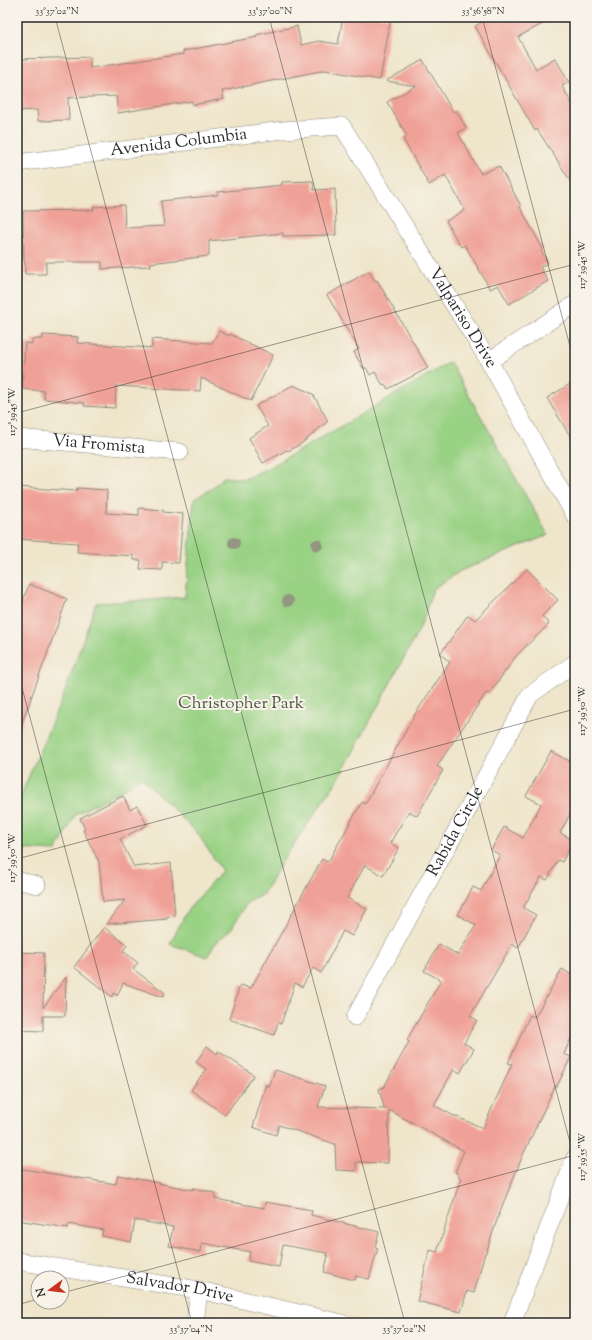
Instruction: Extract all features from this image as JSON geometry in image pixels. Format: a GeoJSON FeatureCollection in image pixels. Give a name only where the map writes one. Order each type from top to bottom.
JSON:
{"type":"FeatureCollection","features":[{"type":"Feature","properties":{"kind":"street","name":"Avenida Columbia"},"geometry":{"type":"LineString","coordinates":[[17,163],[282,130],[342,126]]}},
{"type":"Feature","properties":{"kind":"street","name":"Valpariso Drive"},"geometry":{"type":"LineString","coordinates":[[342,126],[489,361],[575,516]]}},
{"type":"Feature","properties":{"kind":"street"},"geometry":{"type":"LineString","coordinates":[[489,361],[575,304]]}},
{"type":"Feature","properties":{"kind":"street","name":"Via Fromista"},"geometry":{"type":"LineString","coordinates":[[17,438],[180,452]]}},
{"type":"Feature","properties":{"kind":"street","name":"Rabida Circle"},"geometry":{"type":"LineString","coordinates":[[355,1018],[530,695],[575,663]]}},
{"type":"Feature","properties":{"kind":"street"},"geometry":{"type":"LineString","coordinates":[[17,880],[38,885]]}},
{"type":"Feature","properties":{"kind":"street"},"geometry":{"type":"LineString","coordinates":[[512,1323],[575,1158]]}},
{"type":"Feature","properties":{"kind":"street","name":"Salvador Drive"},"geometry":{"type":"LineString","coordinates":[[17,1261],[199,1290],[342,1323]]}},
{"type":"Feature","properties":{"kind":"street"},"geometry":{"type":"LineString","coordinates":[[195,1323],[199,1290]]}},
{"type":"Feature","properties":{"kind":"green space","name":"Christopher Park"},"geometry":{"type":"Polygon","coordinates":[[[450,362],[548,535],[460,571],[433,589],[420,628],[339,778],[287,854],[263,894],[247,903],[231,929],[215,944],[207,957],[170,944],[187,911],[222,871],[198,834],[141,777],[124,789],[76,814],[56,851],[17,849],[17,808],[66,689],[96,603],[185,597],[194,499],[211,489],[224,477],[244,479],[266,469],[450,362]]]}},
{"type":"Feature","properties":{"kind":"building"},"geometry":{"type":"Polygon","coordinates":[[[343,17],[391,17],[380,80],[325,70],[222,91],[224,99],[193,105],[192,101],[118,113],[116,96],[68,98],[69,120],[38,121],[37,110],[17,111],[17,59],[90,57],[90,68],[183,54],[183,51],[257,37],[256,35],[297,26],[301,45],[319,41],[338,44],[343,17]]]}},
{"type":"Feature","properties":{"kind":"building"},"geometry":{"type":"Polygon","coordinates":[[[492,17],[555,17],[518,37],[536,69],[555,58],[569,82],[562,86],[575,109],[575,188],[537,129],[535,131],[475,26],[492,17]]]}},
{"type":"Feature","properties":{"kind":"building"},"geometry":{"type":"Polygon","coordinates":[[[423,60],[453,112],[456,110],[466,128],[458,133],[481,174],[499,166],[543,249],[541,250],[548,263],[540,267],[548,281],[509,304],[498,285],[490,289],[465,245],[461,247],[446,221],[465,210],[445,175],[429,185],[403,139],[407,136],[387,102],[416,86],[386,81],[423,60]]]}},
{"type":"Feature","properties":{"kind":"building"},"geometry":{"type":"Polygon","coordinates":[[[313,181],[314,190],[335,189],[336,235],[283,236],[283,233],[209,241],[209,256],[150,263],[151,266],[102,269],[102,262],[46,262],[46,274],[25,274],[23,211],[94,210],[93,207],[124,205],[125,228],[164,226],[161,201],[218,195],[218,192],[282,185],[282,182],[313,181]]]}},
{"type":"Feature","properties":{"kind":"building"},"geometry":{"type":"Polygon","coordinates":[[[369,271],[375,281],[377,280],[428,368],[388,389],[385,384],[383,385],[375,372],[370,375],[366,368],[363,368],[354,352],[359,349],[327,295],[369,271]]]}},
{"type":"Feature","properties":{"kind":"building"},"geometry":{"type":"Polygon","coordinates":[[[219,331],[229,336],[230,334],[273,355],[251,401],[201,378],[200,391],[116,386],[115,408],[84,406],[85,403],[44,399],[44,391],[22,389],[25,343],[32,344],[32,339],[43,339],[43,335],[78,337],[77,343],[152,348],[152,339],[212,343],[219,331]]]}},
{"type":"Feature","properties":{"kind":"building"},"geometry":{"type":"Polygon","coordinates":[[[575,381],[575,444],[547,398],[575,381]]]}},
{"type":"Feature","properties":{"kind":"building"},"geometry":{"type":"Polygon","coordinates":[[[293,385],[313,394],[328,421],[301,444],[263,463],[249,438],[268,426],[256,406],[293,385]]]}},
{"type":"Feature","properties":{"kind":"building"},"geometry":{"type":"Polygon","coordinates":[[[17,487],[76,491],[77,488],[107,490],[106,513],[139,515],[139,508],[163,510],[163,512],[183,514],[179,563],[162,562],[162,570],[140,569],[141,560],[134,560],[134,556],[77,552],[78,543],[17,539],[17,487]]]}},
{"type":"Feature","properties":{"kind":"building"},"geometry":{"type":"Polygon","coordinates":[[[527,569],[558,600],[542,616],[549,624],[516,656],[489,694],[486,693],[437,766],[443,770],[417,816],[409,811],[390,843],[399,848],[383,876],[365,865],[347,898],[367,909],[352,936],[343,931],[321,973],[313,968],[302,987],[295,983],[281,1024],[278,1023],[274,1035],[229,1019],[240,985],[251,988],[322,859],[328,862],[362,802],[365,804],[417,711],[450,662],[440,654],[468,615],[475,620],[527,569]]]}},
{"type":"Feature","properties":{"kind":"building"},"geometry":{"type":"Polygon","coordinates":[[[29,584],[67,599],[19,731],[17,730],[17,602],[22,604],[29,584]]]}},
{"type":"Feature","properties":{"kind":"building"},"geometry":{"type":"Polygon","coordinates":[[[551,751],[575,764],[575,805],[560,833],[574,840],[562,862],[558,860],[547,880],[541,877],[523,908],[536,915],[518,948],[512,944],[470,1016],[477,1020],[464,1043],[474,1049],[460,1073],[454,1069],[434,1105],[452,1115],[483,1128],[512,1064],[508,1063],[530,1015],[535,1017],[562,969],[575,977],[575,1029],[564,1054],[571,1057],[557,1086],[555,1086],[523,1155],[485,1253],[474,1293],[467,1291],[461,1312],[417,1301],[430,1250],[437,1252],[461,1178],[458,1176],[459,1174],[455,1172],[464,1151],[389,1110],[388,1163],[356,1162],[356,1171],[336,1170],[335,1144],[279,1125],[276,1135],[253,1127],[266,1084],[269,1087],[275,1070],[325,1086],[318,1107],[387,1109],[384,1107],[379,1089],[384,1087],[409,1042],[407,1040],[441,980],[424,971],[439,944],[458,955],[476,925],[458,915],[473,887],[481,891],[500,855],[491,850],[504,827],[523,838],[541,804],[526,796],[551,751]]]}},
{"type":"Feature","properties":{"kind":"building"},"geometry":{"type":"Polygon","coordinates":[[[123,796],[130,810],[137,806],[147,825],[120,839],[134,867],[171,863],[175,916],[166,917],[167,919],[107,924],[125,900],[103,902],[99,862],[83,830],[85,829],[80,818],[123,796]]]}},
{"type":"Feature","properties":{"kind":"building"},"geometry":{"type":"Polygon","coordinates":[[[104,927],[127,945],[123,951],[138,963],[133,969],[165,993],[163,997],[123,983],[117,996],[114,993],[112,997],[74,967],[104,927]]]}},
{"type":"Feature","properties":{"kind":"building"},"geometry":{"type":"Polygon","coordinates":[[[17,952],[44,953],[43,1008],[66,977],[65,1016],[43,1016],[43,1031],[18,1030],[17,952]]]}},
{"type":"Feature","properties":{"kind":"building"},"geometry":{"type":"Polygon","coordinates":[[[207,1046],[217,1054],[218,1051],[254,1075],[225,1115],[191,1090],[206,1069],[196,1062],[207,1046]]]}},
{"type":"Feature","properties":{"kind":"building"},"geometry":{"type":"Polygon","coordinates":[[[17,1168],[116,1184],[118,1175],[193,1190],[193,1188],[216,1193],[215,1199],[264,1208],[265,1202],[312,1210],[311,1215],[379,1232],[375,1247],[378,1248],[369,1279],[356,1276],[355,1280],[324,1272],[328,1256],[327,1253],[283,1245],[279,1267],[248,1261],[250,1252],[202,1243],[201,1252],[169,1246],[173,1227],[135,1220],[131,1242],[102,1236],[103,1230],[68,1224],[68,1228],[17,1220],[17,1168]]]}}]}
